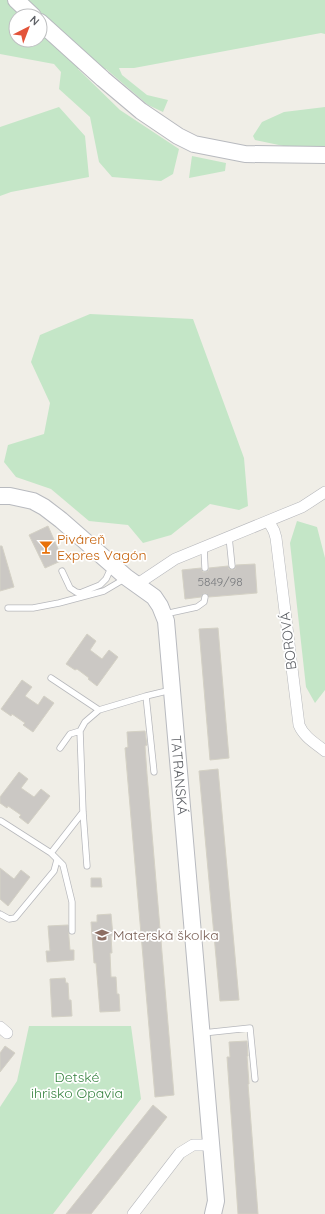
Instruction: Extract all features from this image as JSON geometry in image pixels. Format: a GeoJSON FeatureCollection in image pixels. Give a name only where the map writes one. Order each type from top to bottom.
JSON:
{"type":"FeatureCollection","features":[{"type":"Feature","properties":{"kind":"street"},"geometry":{"type":"LineString","coordinates":[[16,0],[24,8]]}},
{"type":"Feature","properties":{"kind":"street"},"geometry":{"type":"LineString","coordinates":[[48,29],[103,79],[141,110],[178,136],[194,144],[246,154],[325,155]]}},
{"type":"Feature","properties":{"kind":"street"},"geometry":{"type":"LineString","coordinates":[[131,581],[175,559],[269,522],[302,507],[325,492]]}},
{"type":"Feature","properties":{"kind":"street","name":"TATRANSKÁ"},"geometry":{"type":"LineString","coordinates":[[0,496],[10,496],[33,501],[44,507],[61,520],[112,566],[154,598],[160,606],[166,621],[216,1202],[213,1214]]}},
{"type":"Feature","properties":{"kind":"street","name":"BOROVÁ"},"geometry":{"type":"LineString","coordinates":[[269,522],[276,538],[299,725],[301,731],[325,751]]}},
{"type":"Feature","properties":{"kind":"street"},"geometry":{"type":"LineString","coordinates":[[133,1214],[180,1153],[192,1145],[211,1144]]}},
{"type":"Feature","properties":{"kind":"lane"},"geometry":{"type":"LineString","coordinates":[[229,538],[232,566]]}},
{"type":"Feature","properties":{"kind":"lane"},"geometry":{"type":"LineString","coordinates":[[204,548],[205,568]]}},
{"type":"Feature","properties":{"kind":"lane"},"geometry":{"type":"LineString","coordinates":[[62,571],[70,588],[76,592],[80,592],[100,585],[106,579],[112,566]]}},
{"type":"Feature","properties":{"kind":"lane"},"geometry":{"type":"LineString","coordinates":[[8,608],[33,608],[59,603],[104,591],[131,581]]}},
{"type":"Feature","properties":{"kind":"lane"},"geometry":{"type":"LineString","coordinates":[[164,615],[197,607],[204,602],[205,597]]}},
{"type":"Feature","properties":{"kind":"lane"},"geometry":{"type":"LineString","coordinates":[[51,678],[99,710]]}},
{"type":"Feature","properties":{"kind":"lane"},"geometry":{"type":"LineString","coordinates":[[87,866],[80,731],[85,722],[99,710],[171,690]]}},
{"type":"Feature","properties":{"kind":"lane"},"geometry":{"type":"LineString","coordinates":[[146,696],[154,772]]}},
{"type":"Feature","properties":{"kind":"lane"},"geometry":{"type":"LineString","coordinates":[[60,748],[70,734],[80,731]]}},
{"type":"Feature","properties":{"kind":"lane"},"geometry":{"type":"LineString","coordinates":[[51,853],[83,812]]}},
{"type":"Feature","properties":{"kind":"lane"},"geometry":{"type":"LineString","coordinates":[[2,821],[51,853],[63,865],[72,902],[72,931]]}},
{"type":"Feature","properties":{"kind":"lane"},"geometry":{"type":"LineString","coordinates":[[0,914],[9,919],[15,918],[54,871],[57,860]]}},
{"type":"Feature","properties":{"kind":"lane"},"geometry":{"type":"LineString","coordinates":[[201,1033],[250,1028],[255,1079]]}},
{"type":"Feature","properties":{"kind":"green space"},"geometry":{"type":"Polygon","coordinates":[[[0,0],[325,0],[325,34],[321,33],[134,68],[119,68],[122,75],[147,95],[168,100],[163,112],[148,105],[106,69],[78,69],[120,110],[179,149],[173,174],[161,181],[112,177],[99,162],[90,117],[59,89],[61,72],[54,64],[0,54],[0,0]]]}},
{"type":"Feature","properties":{"kind":"green space"},"geometry":{"type":"Polygon","coordinates":[[[59,107],[85,136],[89,177],[11,192],[0,196],[0,127],[59,107]]]}},
{"type":"Feature","properties":{"kind":"green space"},"geometry":{"type":"Polygon","coordinates":[[[325,107],[325,149],[298,149],[255,140],[253,136],[262,122],[284,112],[325,107]]]}},
{"type":"Feature","properties":{"kind":"green space"},"geometry":{"type":"Polygon","coordinates":[[[192,156],[226,163],[225,171],[189,178],[192,156]]]}},
{"type":"Feature","properties":{"kind":"green space"},"geometry":{"type":"Polygon","coordinates":[[[90,314],[193,319],[244,458],[248,506],[239,510],[210,504],[171,535],[143,543],[128,525],[89,521],[51,489],[16,477],[4,462],[8,445],[44,434],[50,403],[31,362],[40,335],[90,314]]]}},
{"type":"Feature","properties":{"kind":"green space"},"geometry":{"type":"Polygon","coordinates":[[[297,521],[317,527],[325,558],[325,690],[315,703],[306,687],[290,543],[297,521]]]}},
{"type":"Feature","properties":{"kind":"green space","name":"Detské ihrisko Opavia"},"geometry":{"type":"Polygon","coordinates":[[[29,1026],[131,1026],[141,1099],[53,1214],[0,1214],[0,1107],[17,1081],[29,1026]]]}},
{"type":"Feature","properties":{"kind":"building","name":"Piváreň Expres Vagón"},"geometry":{"type":"Polygon","coordinates":[[[48,526],[63,560],[45,568],[29,535],[48,526]]]}},
{"type":"Feature","properties":{"kind":"building"},"geometry":{"type":"Polygon","coordinates":[[[0,546],[2,546],[14,587],[0,591],[0,546]]]}},
{"type":"Feature","properties":{"kind":"building"},"geometry":{"type":"Polygon","coordinates":[[[255,564],[257,593],[209,597],[204,593],[201,597],[185,599],[182,570],[201,568],[203,572],[206,572],[209,568],[228,566],[229,569],[232,570],[235,569],[236,565],[255,564]]]}},
{"type":"Feature","properties":{"kind":"building"},"geometry":{"type":"Polygon","coordinates":[[[218,628],[229,758],[210,760],[199,629],[218,628]]]}},
{"type":"Feature","properties":{"kind":"building"},"geometry":{"type":"Polygon","coordinates":[[[87,634],[96,641],[90,650],[102,659],[109,650],[118,657],[97,686],[77,669],[75,670],[66,664],[87,634]]]}},
{"type":"Feature","properties":{"kind":"building"},"geometry":{"type":"Polygon","coordinates":[[[22,680],[32,687],[25,696],[38,705],[44,696],[54,703],[33,732],[23,725],[25,723],[12,714],[11,716],[1,709],[22,680]]]}},
{"type":"Feature","properties":{"kind":"building"},"geometry":{"type":"Polygon","coordinates":[[[145,731],[147,745],[145,746],[147,774],[174,1095],[155,1097],[125,748],[128,747],[127,732],[145,731]]]}},
{"type":"Feature","properties":{"kind":"building"},"geometry":{"type":"Polygon","coordinates":[[[218,769],[239,1000],[220,1001],[199,771],[218,769]]]}},
{"type":"Feature","properties":{"kind":"building"},"geometry":{"type":"Polygon","coordinates":[[[19,772],[28,779],[21,788],[34,797],[41,789],[50,796],[28,824],[19,817],[21,815],[8,806],[7,808],[0,803],[0,797],[19,772]]]}},
{"type":"Feature","properties":{"kind":"building"},"geometry":{"type":"Polygon","coordinates":[[[0,868],[14,879],[21,870],[30,877],[8,906],[0,899],[0,868]]]}},
{"type":"Feature","properties":{"kind":"building"},"geometry":{"type":"Polygon","coordinates":[[[91,878],[101,878],[102,887],[91,887],[91,878]]]}},
{"type":"Feature","properties":{"kind":"building"},"geometry":{"type":"Polygon","coordinates":[[[111,914],[113,936],[111,936],[112,953],[110,953],[111,977],[116,977],[120,1011],[100,1012],[91,922],[97,922],[97,915],[111,914]]]}},
{"type":"Feature","properties":{"kind":"building"},"geometry":{"type":"Polygon","coordinates":[[[68,925],[70,950],[74,950],[74,960],[47,962],[46,951],[50,951],[48,926],[68,925]]]}},
{"type":"Feature","properties":{"kind":"building"},"geometry":{"type":"Polygon","coordinates":[[[65,978],[66,983],[68,983],[72,1016],[52,1017],[50,979],[65,978]]]}},
{"type":"Feature","properties":{"kind":"building"},"geometry":{"type":"Polygon","coordinates":[[[247,1041],[248,1084],[258,1214],[238,1214],[227,1057],[230,1057],[229,1042],[247,1041]]]}},
{"type":"Feature","properties":{"kind":"building"},"geometry":{"type":"Polygon","coordinates":[[[5,1046],[15,1053],[0,1072],[0,1053],[5,1046]]]}},
{"type":"Feature","properties":{"kind":"building"},"geometry":{"type":"Polygon","coordinates":[[[153,1105],[167,1117],[91,1214],[66,1214],[153,1105]]]}},
{"type":"Feature","properties":{"kind":"place","name":"Piváreň Expres Vagón"},"geometry":{"type":"Point","coordinates":[46,547]}},
{"type":"Feature","properties":{"kind":"place","name":"Materská školka"},"geometry":{"type":"Point","coordinates":[102,935]}}]}
